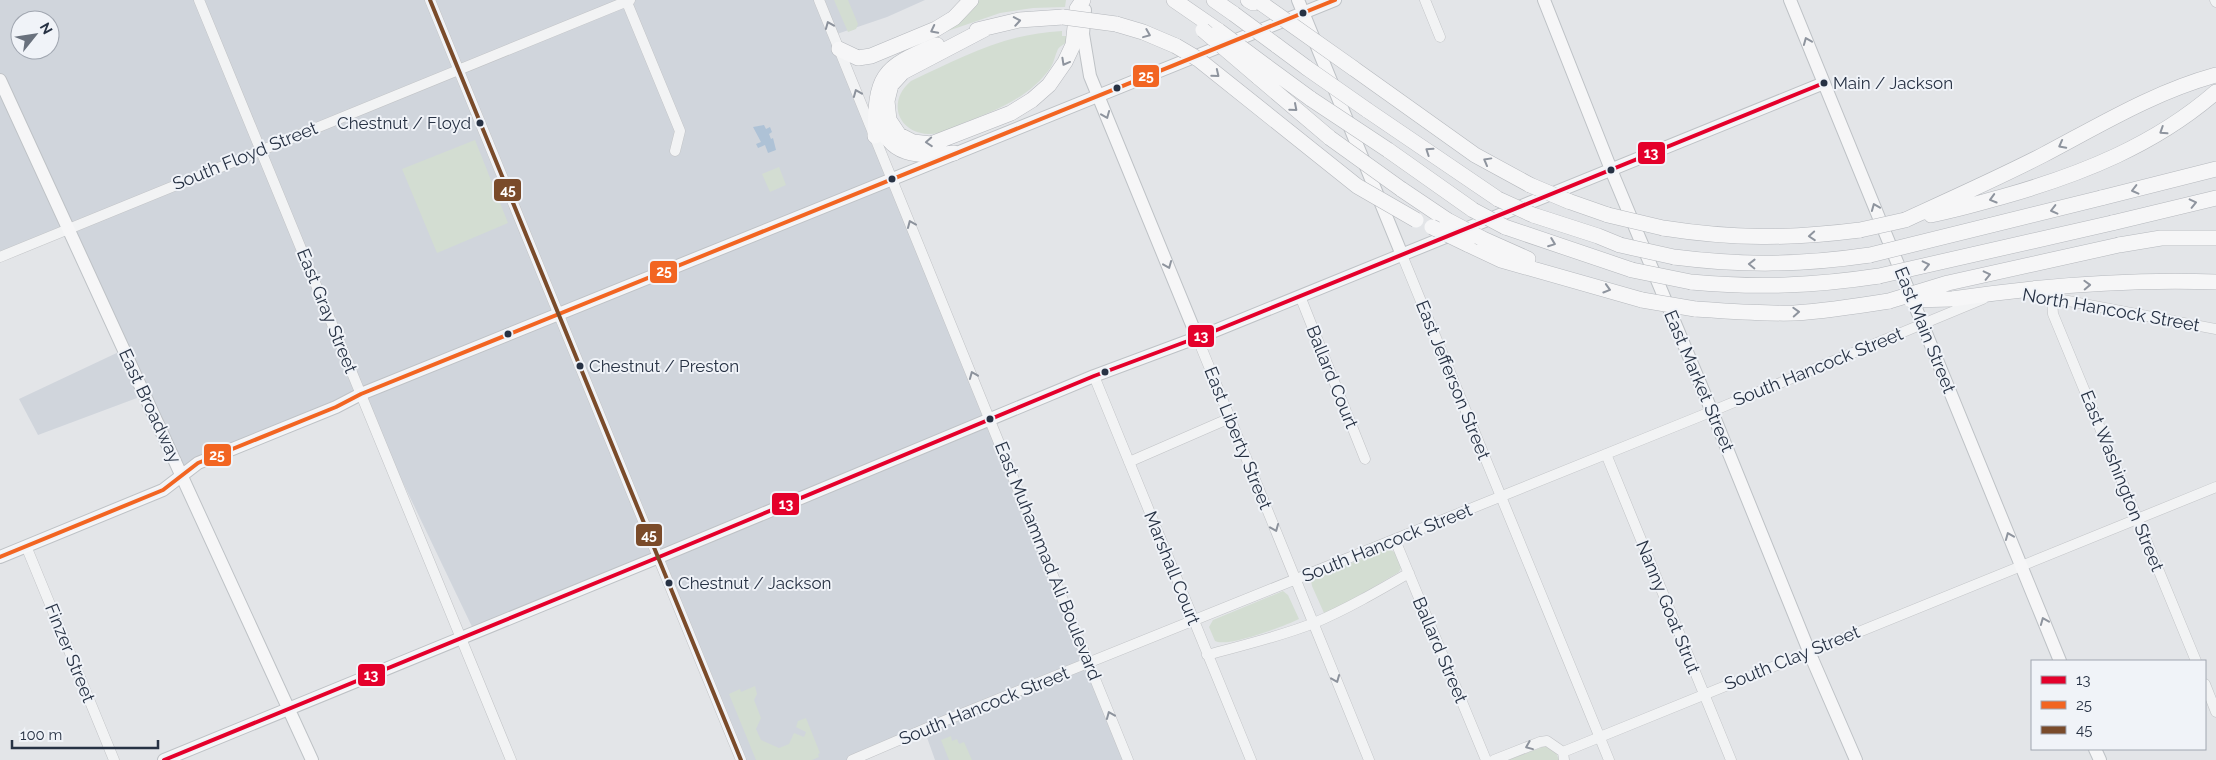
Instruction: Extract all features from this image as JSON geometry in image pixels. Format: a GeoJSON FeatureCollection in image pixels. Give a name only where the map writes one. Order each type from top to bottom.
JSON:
{"type":"FeatureCollection","features":[{"type":"Feature","properties":{"kind":"highway"},"geometry":{"type":"LineString","coordinates":[[839,49],[858,58],[871,56],[936,29],[954,18],[971,0]]}},
{"type":"Feature","properties":{"kind":"highway"},"geometry":{"type":"LineString","coordinates":[[985,29],[903,72],[891,85],[887,102],[889,120],[899,135],[913,142],[931,144],[1011,112],[1032,100],[1049,85],[1065,62],[1073,45],[1077,9],[1085,0]]}},
{"type":"Feature","properties":{"kind":"highway"},"geometry":{"type":"LineString","coordinates":[[1174,0],[1202,30],[1262,71],[1310,98],[1473,210],[1505,227],[1632,270],[1691,282],[1728,286],[1798,286],[1879,276],[2216,198]]}},
{"type":"Feature","properties":{"kind":"highway"},"geometry":{"type":"LineString","coordinates":[[1174,0],[1219,31],[1330,138],[1501,260],[1642,300],[1694,309],[1745,313],[1793,313],[1842,309],[1889,301],[1948,284],[2119,245],[2161,238],[2216,238]]}},
{"type":"Feature","properties":{"kind":"highway"},"geometry":{"type":"LineString","coordinates":[[1214,0],[1367,110],[1498,198],[1533,215],[1620,245],[1674,257],[1716,262],[1778,264],[1823,262],[1870,255],[2216,169]]}},
{"type":"Feature","properties":{"kind":"highway"},"geometry":{"type":"LineString","coordinates":[[1256,1],[1475,155],[1530,185],[1608,215],[1663,228],[1708,235],[1761,238],[1824,235],[1860,230],[1975,204],[2055,181],[2131,150],[2203,104],[2216,92]]}},
{"type":"Feature","properties":{"kind":"highway"},"geometry":{"type":"LineString","coordinates":[[875,136],[875,106],[880,82],[891,68],[899,62],[971,31],[1019,20],[1063,17],[1116,24],[1143,32],[1176,46],[1198,59],[1357,186],[1416,220],[1474,241]]}},
{"type":"Feature","properties":{"kind":"highway"},"geometry":{"type":"LineString","coordinates":[[1905,220],[1992,181],[2150,98],[2193,81],[2216,75]]}},
{"type":"Feature","properties":{"kind":"highway"},"geometry":{"type":"LineString","coordinates":[[875,106],[880,127],[888,139],[897,147],[916,155],[954,153]]}},
{"type":"Feature","properties":{"kind":"highway"},"geometry":{"type":"LineString","coordinates":[[1889,301],[1952,299],[2024,288],[2212,281]]}},
{"type":"Feature","properties":{"kind":"main road","name":"East Liberty Street"},"geometry":{"type":"LineString","coordinates":[[1085,0],[1082,34],[1090,76],[1197,337]]}},
{"type":"Feature","properties":{"kind":"main road","name":"East Jefferson Street"},"geometry":{"type":"LineString","coordinates":[[1298,0],[1402,255]]}},
{"type":"Feature","properties":{"kind":"main road"},"geometry":{"type":"LineString","coordinates":[[0,557],[163,490],[198,463],[336,407],[361,394],[1335,0]]}},
{"type":"Feature","properties":{"kind":"main road","name":"East Market Street"},"geometry":{"type":"LineString","coordinates":[[1544,0],[1611,170],[1712,411],[1809,651],[1856,760]]}},
{"type":"Feature","properties":{"kind":"main road","name":"East Main Street"},"geometry":{"type":"LineString","coordinates":[[1790,0],[2060,660]]}},
{"type":"Feature","properties":{"kind":"main road","name":"East Broadway"},"geometry":{"type":"LineString","coordinates":[[0,80],[312,760]]}},
{"type":"Feature","properties":{"kind":"main road"},"geometry":{"type":"LineString","coordinates":[[164,760],[1094,376],[1402,255],[1824,82]]}},
{"type":"Feature","properties":{"kind":"street","name":"East Gray Street"},"geometry":{"type":"LineString","coordinates":[[199,0],[511,760]]}},
{"type":"Feature","properties":{"kind":"street"},"geometry":{"type":"LineString","coordinates":[[430,0],[741,760]]}},
{"type":"Feature","properties":{"kind":"street","name":"East Muhammad Ali Boulevard"},"geometry":{"type":"LineString","coordinates":[[819,0],[1128,760]]}},
{"type":"Feature","properties":{"kind":"street"},"geometry":{"type":"LineString","coordinates":[[1425,0],[1440,37]]}},
{"type":"Feature","properties":{"kind":"street","name":"South Floyd Street"},"geometry":{"type":"LineString","coordinates":[[0,257],[627,1]]}},
{"type":"Feature","properties":{"kind":"street"},"geometry":{"type":"LineString","coordinates":[[627,1],[680,130],[675,151]]}},
{"type":"Feature","properties":{"kind":"street","name":"East Jefferson Street"},"geometry":{"type":"LineString","coordinates":[[1402,255],[1609,760]]}},
{"type":"Feature","properties":{"kind":"street","name":"North Hancock Street"},"geometry":{"type":"LineString","coordinates":[[1923,325],[2000,293],[2033,294],[2216,329]]}},
{"type":"Feature","properties":{"kind":"street","name":"Ballard Court"},"geometry":{"type":"LineString","coordinates":[[1300,296],[1365,459]]}},
{"type":"Feature","properties":{"kind":"street","name":"East Washington Street"},"geometry":{"type":"LineString","coordinates":[[2052,299],[2053,314],[2196,660]]}},
{"type":"Feature","properties":{"kind":"street","name":"South Hancock Street"},"geometry":{"type":"LineString","coordinates":[[852,760],[934,725],[1194,622],[1818,366],[1923,325]]}},
{"type":"Feature","properties":{"kind":"street","name":"East Liberty Street"},"geometry":{"type":"LineString","coordinates":[[1197,337],[1369,760]]}},
{"type":"Feature","properties":{"kind":"street","name":"Marshall Court"},"geometry":{"type":"LineString","coordinates":[[1094,376],[1251,760]]}},
{"type":"Feature","properties":{"kind":"street"},"geometry":{"type":"LineString","coordinates":[[1129,462],[1230,418]]}},
{"type":"Feature","properties":{"kind":"street","name":"Nanny Goat Strut"},"geometry":{"type":"LineString","coordinates":[[1606,454],[1730,760]]}},
{"type":"Feature","properties":{"kind":"street","name":"South Clay Street"},"geometry":{"type":"LineString","coordinates":[[1494,760],[1540,742],[1553,743],[1564,756],[1599,737],[2216,487]]}},
{"type":"Feature","properties":{"kind":"street","name":"Ballard Street"},"geometry":{"type":"LineString","coordinates":[[1395,540],[1486,760]]}},
{"type":"Feature","properties":{"kind":"street","name":"Finzer Street"},"geometry":{"type":"LineString","coordinates":[[26,546],[114,760]]}},
{"type":"Feature","properties":{"kind":"street"},"geometry":{"type":"LineString","coordinates":[[1207,655],[1277,636],[1313,623],[1358,602],[1409,573]]}},
{"type":"Feature","properties":{"kind":"street"},"geometry":{"type":"LineString","coordinates":[[2206,687],[2216,712]]}},
{"type":"Feature","properties":{"kind":"shaded area"},"geometry":{"type":"Polygon","coordinates":[[[0,0],[925,0],[887,17],[834,35],[1129,760],[935,760],[924,729],[851,760],[741,760],[659,557],[475,633],[361,395],[182,476],[145,395],[38,435],[19,399],[123,350],[68,229],[0,257],[0,0]]]}},
{"type":"Feature","properties":{"kind":"shaded area"},"geometry":{"type":"Polygon","coordinates":[[[834,0],[848,0],[858,24],[856,29],[848,32],[834,0]]]}},
{"type":"Feature","properties":{"kind":"shaded area"},"geometry":{"type":"Polygon","coordinates":[[[979,0],[1066,0],[1065,7],[1033,8],[1000,13],[939,34],[971,11],[979,0]]]}},
{"type":"Feature","properties":{"kind":"shaded area"},"geometry":{"type":"Polygon","coordinates":[[[1062,31],[1062,36],[1071,36],[1058,49],[1051,67],[1033,87],[1011,102],[945,131],[936,133],[917,132],[903,122],[899,114],[899,97],[911,81],[966,55],[1002,42],[1041,33],[1062,31]]]}},
{"type":"Feature","properties":{"kind":"shaded area"},"geometry":{"type":"Polygon","coordinates":[[[475,140],[508,223],[437,253],[402,169],[475,140]]]}},
{"type":"Feature","properties":{"kind":"shaded area"},"geometry":{"type":"Polygon","coordinates":[[[779,167],[786,185],[770,192],[762,174],[779,167]]]}},
{"type":"Feature","properties":{"kind":"shaded area"},"geometry":{"type":"Polygon","coordinates":[[[1387,549],[1395,552],[1401,568],[1399,572],[1352,600],[1324,613],[1311,581],[1314,578],[1387,549]]]}},
{"type":"Feature","properties":{"kind":"shaded area"},"geometry":{"type":"Polygon","coordinates":[[[1283,591],[1288,595],[1299,619],[1243,639],[1215,641],[1209,627],[1213,620],[1283,591]]]}},
{"type":"Feature","properties":{"kind":"shaded area"},"geometry":{"type":"Polygon","coordinates":[[[755,686],[757,694],[754,700],[761,718],[756,729],[761,740],[779,748],[789,744],[794,733],[804,737],[806,732],[796,727],[798,721],[806,718],[820,753],[818,754],[819,757],[812,760],[756,760],[729,694],[740,689],[741,692],[755,686]]]}},
{"type":"Feature","properties":{"kind":"shaded area"},"geometry":{"type":"Polygon","coordinates":[[[951,736],[952,741],[957,739],[959,744],[964,742],[972,760],[949,760],[941,740],[951,736]]]}},
{"type":"Feature","properties":{"kind":"shaded area"},"geometry":{"type":"Polygon","coordinates":[[[1545,746],[1554,750],[1559,760],[1508,760],[1545,746]]]}},
{"type":"Feature","properties":{"kind":"water"},"geometry":{"type":"Polygon","coordinates":[[[764,125],[766,129],[770,127],[772,132],[769,134],[771,139],[773,138],[776,150],[768,153],[765,145],[758,148],[756,144],[761,142],[753,127],[764,125]]]}},
{"type":"Feature","properties":{"kind":"transit line","name":"45"},"geometry":{"type":"LineString","coordinates":[[430,0],[741,760]]}},
{"type":"Feature","properties":{"kind":"transit line","name":"25"},"geometry":{"type":"LineString","coordinates":[[0,557],[163,490],[198,463],[336,407],[361,394],[1335,0]]}},
{"type":"Feature","properties":{"kind":"transit line","name":"13"},"geometry":{"type":"LineString","coordinates":[[164,760],[1094,376],[1212,332],[1824,83]]}},
{"type":"Feature","properties":{"kind":"place","name":"Main / Jackson"},"geometry":{"type":"Point","coordinates":[1824,83]}},
{"type":"Feature","properties":{"kind":"place","name":"Chestnut / Floyd"},"geometry":{"type":"Point","coordinates":[480,123]}},
{"type":"Feature","properties":{"kind":"place","name":"Chestnut / Preston"},"geometry":{"type":"Point","coordinates":[580,366]}},
{"type":"Feature","properties":{"kind":"place","name":"Chestnut / Jackson"},"geometry":{"type":"Point","coordinates":[669,583]}}]}
